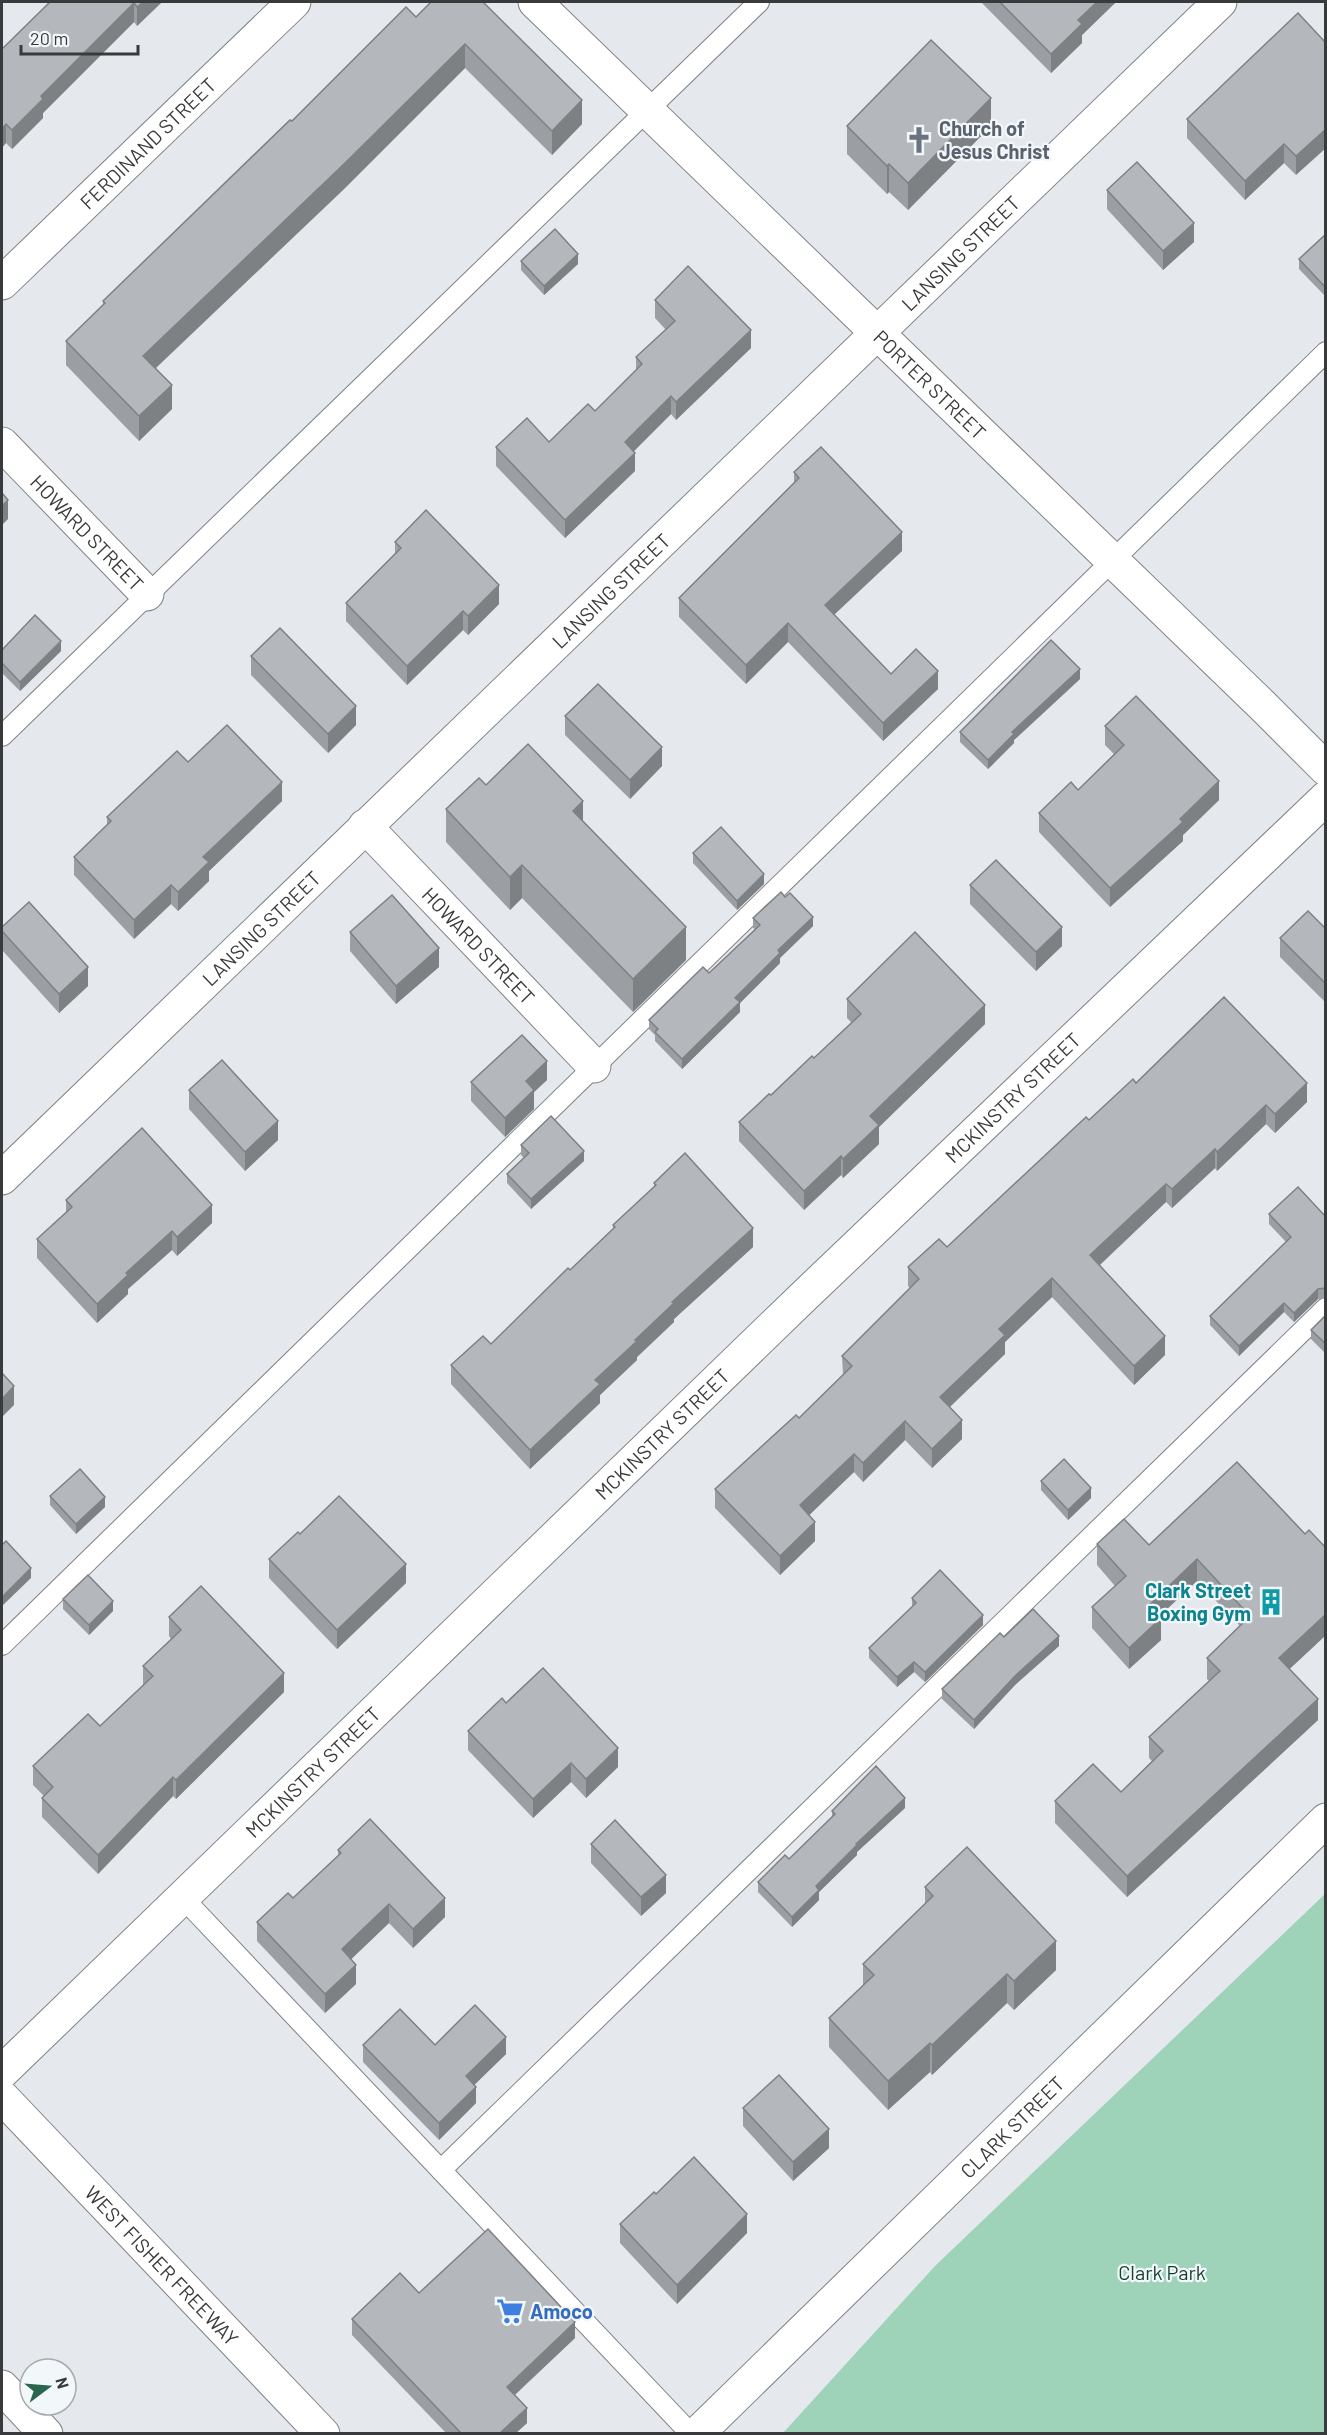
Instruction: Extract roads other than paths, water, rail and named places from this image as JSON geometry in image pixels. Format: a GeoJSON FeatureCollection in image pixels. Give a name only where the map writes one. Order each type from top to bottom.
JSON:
{"type":"FeatureCollection","features":[{"type":"Feature","properties":{"kind":"main road","name":"FERDINAND STREET"},"geometry":{"type":"LineString","coordinates":[[2,283],[294,2]]}},
{"type":"Feature","properties":{"kind":"main road","name":"PORTER STREET"},"geometry":{"type":"LineString","coordinates":[[535,2],[878,332],[1326,769]]}},
{"type":"Feature","properties":{"kind":"main road","name":"LANSING STREET"},"geometry":{"type":"LineString","coordinates":[[2,1178],[1220,2]]}},
{"type":"Feature","properties":{"kind":"main road","name":"HOWARD STREET"},"geometry":{"type":"LineString","coordinates":[[2,444],[147,594]]}},
{"type":"Feature","properties":{"kind":"main road","name":"MCKINSTRY STREET"},"geometry":{"type":"LineString","coordinates":[[2,2072],[800,1300],[1326,798]]}},
{"type":"Feature","properties":{"kind":"main road","name":"HOWARD STREET"},"geometry":{"type":"LineString","coordinates":[[366,826],[594,1066]]}},
{"type":"Feature","properties":{"kind":"main road","name":"CLARK STREET"},"geometry":{"type":"LineString","coordinates":[[697,2433],[1326,1820]]}},
{"type":"Feature","properties":{"kind":"main road","name":"WEST FISHER FREEWAY"},"geometry":{"type":"LineString","coordinates":[[2,2097],[323,2433]]}},
{"type":"Feature","properties":{"kind":"main road"},"geometry":{"type":"LineString","coordinates":[[2,2387],[46,2433]]}},
{"type":"Feature","properties":{"kind":"lane"},"geometry":{"type":"LineString","coordinates":[[2,736],[759,2]]}},
{"type":"Feature","properties":{"kind":"lane"},"geometry":{"type":"LineString","coordinates":[[2,1645],[1326,352]]}},
{"type":"Feature","properties":{"kind":"lane"},"geometry":{"type":"LineString","coordinates":[[441,2170],[1326,1308]]}},
{"type":"Feature","properties":{"kind":"lane"},"geometry":{"type":"LineString","coordinates":[[182,1897],[691,2433]]}},
{"type":"Feature","properties":{"kind":"place","name":"Church of Jesus Christ"},"geometry":{"type":"Point","coordinates":[919,140]}},
{"type":"Feature","properties":{"kind":"place","name":"Clark Street Boxing Gym"},"geometry":{"type":"Point","coordinates":[1271,1602]}},
{"type":"Feature","properties":{"kind":"place","name":"Amoco"},"geometry":{"type":"Point","coordinates":[510,2311]}},
{"type":"Feature","properties":{"kind":"park label","name":"Clark Park"},"geometry":{"type":"Point","coordinates":[1162,2272]}}]}
